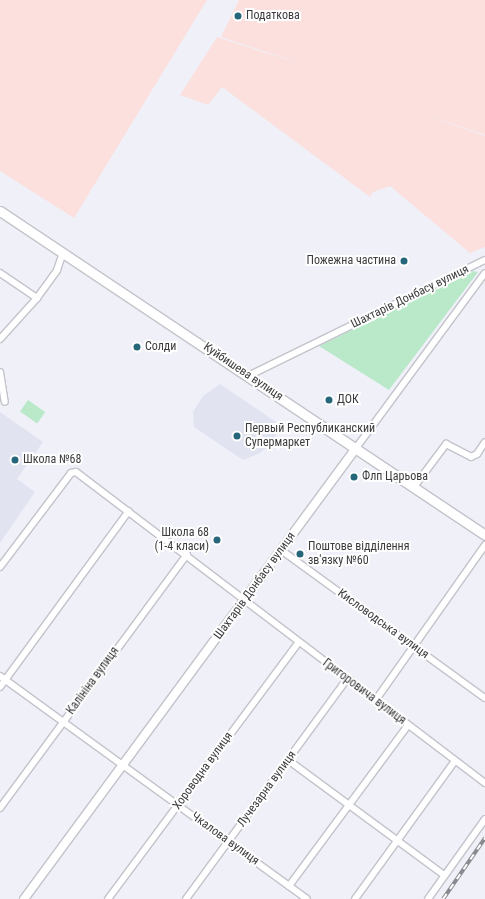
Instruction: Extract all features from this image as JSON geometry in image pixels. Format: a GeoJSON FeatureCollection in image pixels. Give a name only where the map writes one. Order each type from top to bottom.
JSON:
{"type":"FeatureCollection","features":[{"type":"Feature","properties":{"kind":"main road","name":"Куйбишева вулиця"},"geometry":{"type":"LineString","coordinates":[[0,211],[485,535]]}},
{"type":"Feature","properties":{"kind":"street"},"geometry":{"type":"LineString","coordinates":[[0,339],[37,298],[57,270],[63,253]]}},
{"type":"Feature","properties":{"kind":"street","name":"Шахтарів Донбасу вулиця"},"geometry":{"type":"LineString","coordinates":[[248,376],[485,260]]}},
{"type":"Feature","properties":{"kind":"street"},"geometry":{"type":"LineString","coordinates":[[0,273],[37,298]]}},
{"type":"Feature","properties":{"kind":"street","name":"Шахтарів Донбасу вулиця"},"geometry":{"type":"LineString","coordinates":[[24,899],[485,273]]}},
{"type":"Feature","properties":{"kind":"street"},"geometry":{"type":"LineString","coordinates":[[0,372],[5,402]]}},
{"type":"Feature","properties":{"kind":"street"},"geometry":{"type":"LineString","coordinates":[[414,487],[446,444],[471,457],[477,454],[485,443]]}},
{"type":"Feature","properties":{"kind":"street","name":"Григоровича вулиця"},"geometry":{"type":"LineString","coordinates":[[0,567],[73,471],[187,554],[243,602],[485,783]]}},
{"type":"Feature","properties":{"kind":"street"},"geometry":{"type":"LineString","coordinates":[[0,687],[3,678],[129,511]]}},
{"type":"Feature","properties":{"kind":"street"},"geometry":{"type":"LineString","coordinates":[[375,701],[485,545]]}},
{"type":"Feature","properties":{"kind":"street","name":"Кисловодська вулиця"},"geometry":{"type":"LineString","coordinates":[[281,550],[485,698]]}},
{"type":"Feature","properties":{"kind":"street","name":"Калініна вулиця"},"geometry":{"type":"LineString","coordinates":[[0,808],[187,554]]}},
{"type":"Feature","properties":{"kind":"street","name":"Хороводна вулиця"},"geometry":{"type":"LineString","coordinates":[[108,899],[298,643]]}},
{"type":"Feature","properties":{"kind":"street","name":"Чкалова вулиця"},"geometry":{"type":"LineString","coordinates":[[3,678],[307,899]]}},
{"type":"Feature","properties":{"kind":"street","name":"Лучезарна вулиця"},"geometry":{"type":"LineString","coordinates":[[186,899],[347,679]]}},
{"type":"Feature","properties":{"kind":"street"},"geometry":{"type":"LineString","coordinates":[[289,886],[408,725]]}},
{"type":"Feature","properties":{"kind":"street"},"geometry":{"type":"LineString","coordinates":[[288,760],[444,875]]}},
{"type":"Feature","properties":{"kind":"street"},"geometry":{"type":"LineString","coordinates":[[355,899],[455,760]]}},
{"type":"Feature","properties":{"kind":"street"},"geometry":{"type":"LineString","coordinates":[[428,899],[485,819]]}},
{"type":"Feature","properties":{"kind":"shaded area"},"geometry":{"type":"Polygon","coordinates":[[[0,0],[207,0],[74,218],[0,171],[0,0]]]}},
{"type":"Feature","properties":{"kind":"shaded area"},"geometry":{"type":"Polygon","coordinates":[[[239,0],[485,0],[485,135],[417,112],[485,136],[485,247],[470,253],[390,186],[373,192],[370,197],[222,87],[208,105],[180,95],[217,37],[313,68],[221,37],[239,0]]]}},
{"type":"Feature","properties":{"kind":"shaded area"},"geometry":{"type":"Polygon","coordinates":[[[220,384],[276,422],[276,440],[260,453],[243,460],[194,427],[193,412],[203,396],[220,384]]]}},
{"type":"Feature","properties":{"kind":"shaded area","name":"Школа №68"},"geometry":{"type":"Polygon","coordinates":[[[0,412],[43,442],[17,479],[35,492],[0,543],[0,412]]]}},
{"type":"Feature","properties":{"kind":"green space"},"geometry":{"type":"Polygon","coordinates":[[[473,271],[478,272],[389,390],[319,346],[473,271]]]}},
{"type":"Feature","properties":{"kind":"green space"},"geometry":{"type":"Polygon","coordinates":[[[28,400],[45,412],[37,424],[20,411],[28,400]]]}},
{"type":"Feature","properties":{"kind":"railway"},"geometry":{"type":"LineString","coordinates":[[443,899],[485,838]]}},
{"type":"Feature","properties":{"kind":"place","name":"Податкова"},"geometry":{"type":"Point","coordinates":[238,16]}},
{"type":"Feature","properties":{"kind":"place","name":"Пожежна частина"},"geometry":{"type":"Point","coordinates":[404,261]}},
{"type":"Feature","properties":{"kind":"place","name":"Солди"},"geometry":{"type":"Point","coordinates":[137,347]}},
{"type":"Feature","properties":{"kind":"place","name":"ДОК"},"geometry":{"type":"Point","coordinates":[329,400]}},
{"type":"Feature","properties":{"kind":"place","name":"Первый Республиканский Супермаркет"},"geometry":{"type":"Point","coordinates":[237,436]}},
{"type":"Feature","properties":{"kind":"place","name":"Школа №68"},"geometry":{"type":"Point","coordinates":[15,460]}},
{"type":"Feature","properties":{"kind":"place","name":"Флп Царьова"},"geometry":{"type":"Point","coordinates":[354,477]}},
{"type":"Feature","properties":{"kind":"place","name":"Школа 68 (1-4 класи)"},"geometry":{"type":"Point","coordinates":[217,540]}},
{"type":"Feature","properties":{"kind":"place","name":"Поштове відділення зв'язку №60"},"geometry":{"type":"Point","coordinates":[300,554]}}]}
